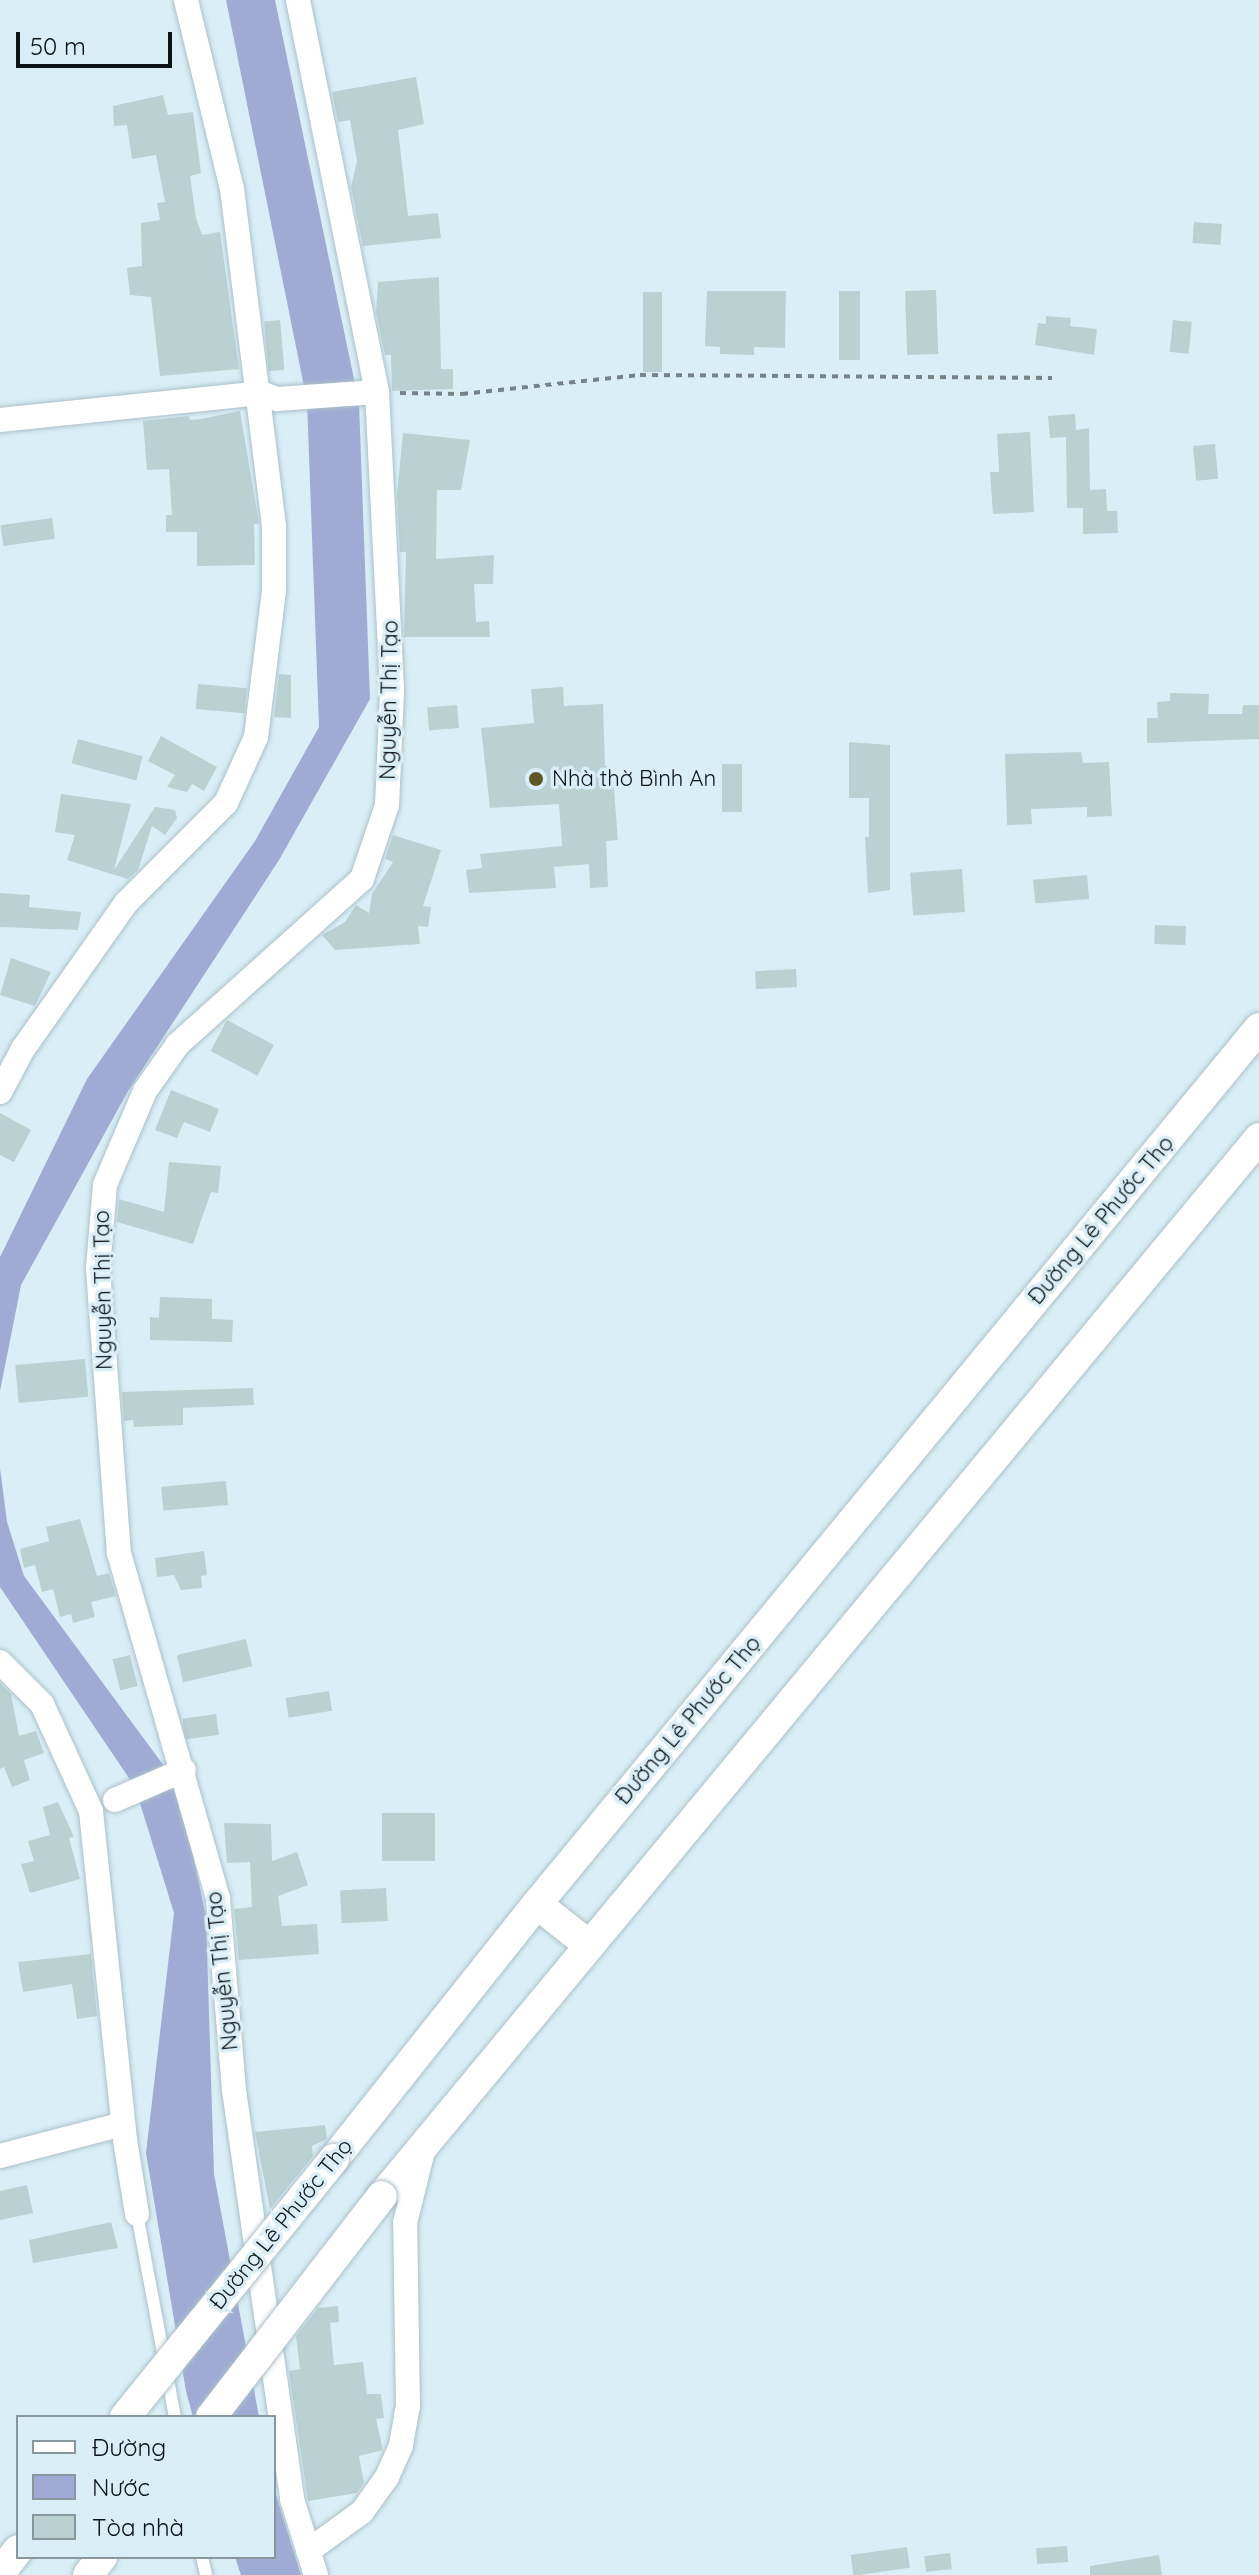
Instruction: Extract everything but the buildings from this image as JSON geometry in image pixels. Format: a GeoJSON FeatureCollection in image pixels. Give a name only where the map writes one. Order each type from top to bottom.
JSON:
{"type":"FeatureCollection","features":[{"type":"Feature","properties":{"kind":"street"},"geometry":{"type":"LineString","coordinates":[[0,1092],[23,1049],[126,903],[226,803],[256,737],[274,590],[269,396],[232,189],[186,0]]}},
{"type":"Feature","properties":{"kind":"street","name":"Nguyễn Thị Tạo"},"geometry":{"type":"LineString","coordinates":[[298,0],[369,392],[392,692],[387,805],[362,879],[178,1044],[145,1091],[120,1142],[100,1207],[98,1269],[119,1553],[218,1899],[234,2090],[292,2499],[316,2575]]}},
{"type":"Feature","properties":{"kind":"street"},"geometry":{"type":"LineString","coordinates":[[0,420],[269,396],[369,392]]}},
{"type":"Feature","properties":{"kind":"street","name":"Đường Lê Phước Thọ"},"geometry":{"type":"LineString","coordinates":[[127,2415],[537,1904],[1259,1028]]}},
{"type":"Feature","properties":{"kind":"street"},"geometry":{"type":"LineString","coordinates":[[213,2415],[428,2139],[1259,1138]]}},
{"type":"Feature","properties":{"kind":"street"},"geometry":{"type":"LineString","coordinates":[[0,1662],[42,1704],[91,1811],[123,2124],[137,2214]]}},
{"type":"Feature","properties":{"kind":"street"},"geometry":{"type":"LineString","coordinates":[[115,1800],[181,1771]]}},
{"type":"Feature","properties":{"kind":"street"},"geometry":{"type":"LineString","coordinates":[[537,1904],[589,1945]]}},
{"type":"Feature","properties":{"kind":"street"},"geometry":{"type":"LineString","coordinates":[[0,2156],[123,2124]]}},
{"type":"Feature","properties":{"kind":"street"},"geometry":{"type":"LineString","coordinates":[[308,2551],[362,2512],[387,2477],[403,2435],[408,2406],[405,2223],[428,2139]]}},
{"type":"Feature","properties":{"kind":"street"},"geometry":{"type":"LineString","coordinates":[[0,2573],[16,2553]]}},
{"type":"Feature","properties":{"kind":"street"},"geometry":{"type":"LineString","coordinates":[[88,2575],[100,2559]]}},
{"type":"Feature","properties":{"kind":"lane"},"geometry":{"type":"LineString","coordinates":[[91,1811],[115,1800]]}},
{"type":"Feature","properties":{"kind":"lane"},"geometry":{"type":"LineString","coordinates":[[137,2214],[175,2415]]}},
{"type":"Feature","properties":{"kind":"path"},"geometry":{"type":"LineString","coordinates":[[369,392],[462,394],[640,375],[1052,378]]}},
{"type":"Feature","properties":{"kind":"water"},"geometry":{"type":"Polygon","coordinates":[[[226,0],[275,0],[359,403],[370,699],[279,860],[127,1093],[21,1285],[0,1391],[0,1257],[87,1079],[255,841],[319,727],[307,401],[226,0]]]}},
{"type":"Feature","properties":{"kind":"water"},"geometry":{"type":"Polygon","coordinates":[[[0,1468],[7,1522],[24,1576],[178,1785],[206,1916],[214,2174],[259,2415],[192,2415],[186,2391],[146,2153],[174,1913],[135,1787],[0,1587],[0,1468]]]}},
{"type":"Feature","properties":{"kind":"water"},"geometry":{"type":"Polygon","coordinates":[[[276,2494],[301,2575],[241,2575],[236,2559],[276,2559],[276,2494]]]}},
{"type":"Feature","properties":{"kind":"place","name":"Nhà thờ Bình An"},"geometry":{"type":"Point","coordinates":[536,779]}}]}
